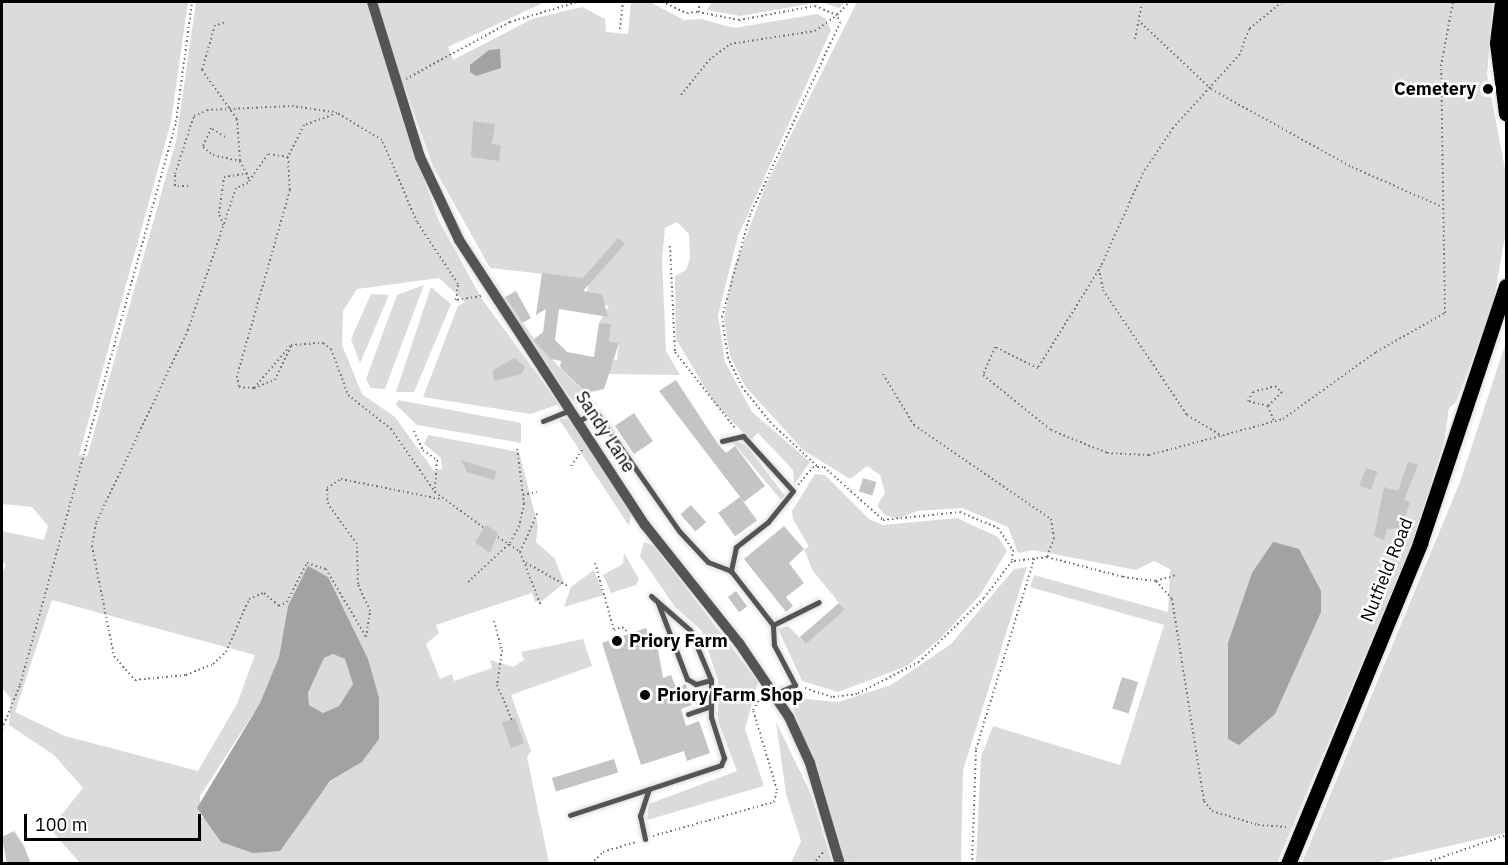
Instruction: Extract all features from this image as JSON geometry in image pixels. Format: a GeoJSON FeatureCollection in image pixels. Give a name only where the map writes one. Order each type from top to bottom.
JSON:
{"type":"FeatureCollection","features":[{"type":"Feature","properties":{"kind":"main road"},"geometry":{"type":"LineString","coordinates":[[1502,2],[1503,84],[1506,113]]}},
{"type":"Feature","properties":{"kind":"main road","name":"Nutfield Road"},"geometry":{"type":"LineString","coordinates":[[1288,864],[1420,543],[1506,286]]}},
{"type":"Feature","properties":{"kind":"street","name":"Sandy Lane"},"geometry":{"type":"LineString","coordinates":[[372,2],[437,199],[488,290],[572,409],[645,525],[774,694],[810,763],[840,864]]}},
{"type":"Feature","properties":{"kind":"lane"},"geometry":{"type":"LineString","coordinates":[[543,421],[572,409]]}},
{"type":"Feature","properties":{"kind":"lane"},"geometry":{"type":"LineString","coordinates":[[579,420],[596,412],[679,531],[708,562],[731,571],[773,625],[774,645],[795,685],[774,694]]}},
{"type":"Feature","properties":{"kind":"lane"},"geometry":{"type":"LineString","coordinates":[[722,441],[743,436],[793,491],[768,522],[736,547],[731,571]]}},
{"type":"Feature","properties":{"kind":"lane"},"geometry":{"type":"LineString","coordinates":[[570,815],[721,765],[724,758],[711,706],[711,680],[690,630],[676,612],[658,603],[651,596]]}},
{"type":"Feature","properties":{"kind":"lane"},"geometry":{"type":"LineString","coordinates":[[773,625],[819,602]]}},
{"type":"Feature","properties":{"kind":"lane"},"geometry":{"type":"LineString","coordinates":[[658,603],[687,679],[696,684],[711,680]]}},
{"type":"Feature","properties":{"kind":"lane"},"geometry":{"type":"LineString","coordinates":[[688,714],[711,706]]}},
{"type":"Feature","properties":{"kind":"lane"},"geometry":{"type":"LineString","coordinates":[[645,839],[640,816],[649,789]]}},
{"type":"Feature","properties":{"kind":"path"},"geometry":{"type":"LineString","coordinates":[[2,729],[20,685],[176,122],[192,2]]}},
{"type":"Feature","properties":{"kind":"path"},"geometry":{"type":"LineString","coordinates":[[398,83],[510,22],[577,2]]}},
{"type":"Feature","properties":{"kind":"path"},"geometry":{"type":"LineString","coordinates":[[620,29],[623,2]]}},
{"type":"Feature","properties":{"kind":"path"},"geometry":{"type":"LineString","coordinates":[[662,2],[687,13],[698,12],[739,20],[815,6],[837,15],[840,23],[750,215],[722,317],[728,358],[742,387],[771,423],[818,467],[840,479],[883,520],[960,512],[998,528],[1013,550],[1012,561],[961,625],[901,674],[857,694],[832,697],[795,685]]}},
{"type":"Feature","properties":{"kind":"path"},"geometry":{"type":"LineString","coordinates":[[698,12],[700,2]]}},
{"type":"Feature","properties":{"kind":"path"},"geometry":{"type":"LineString","coordinates":[[681,95],[709,60],[730,44],[815,31],[837,15],[849,2]]}},
{"type":"Feature","properties":{"kind":"path"},"geometry":{"type":"LineString","coordinates":[[1282,2],[1249,29],[1240,54],[1211,89],[1173,128],[1143,173],[1099,269],[1038,368],[996,347],[983,375],[1051,430],[1107,453],[1149,455],[1274,422],[1445,313],[1441,206],[1441,66],[1453,2]]}},
{"type":"Feature","properties":{"kind":"path"},"geometry":{"type":"LineString","coordinates":[[1135,39],[1141,23],[1141,6]]}},
{"type":"Feature","properties":{"kind":"path"},"geometry":{"type":"LineString","coordinates":[[224,23],[215,25],[202,70],[231,110],[240,127],[240,161],[250,181]]}},
{"type":"Feature","properties":{"kind":"path"},"geometry":{"type":"LineString","coordinates":[[1141,23],[1211,89],[1352,167],[1441,206]]}},
{"type":"Feature","properties":{"kind":"path"},"geometry":{"type":"LineString","coordinates":[[188,186],[175,186],[175,174],[194,116],[231,110],[292,106],[337,113],[382,140],[417,222],[458,284],[456,300],[488,290]]}},
{"type":"Feature","properties":{"kind":"path"},"geometry":{"type":"LineString","coordinates":[[291,345],[275,380],[254,388],[239,387],[237,376],[290,190],[288,157],[304,124],[337,113]]}},
{"type":"Feature","properties":{"kind":"path"},"geometry":{"type":"LineString","coordinates":[[225,137],[211,128],[203,147],[240,161]]}},
{"type":"Feature","properties":{"kind":"path"},"geometry":{"type":"LineString","coordinates":[[288,157],[261,158],[250,181],[236,188],[181,346],[96,523],[92,546],[114,656],[135,680],[145,682],[213,664],[226,652],[249,599],[264,593],[279,606],[287,602],[307,563],[326,569],[366,637],[370,611],[358,584],[357,544],[328,504],[327,488],[341,479],[443,499]]}},
{"type":"Feature","properties":{"kind":"path"},"geometry":{"type":"LineString","coordinates":[[223,225],[219,213],[224,177],[248,173]]}},
{"type":"Feature","properties":{"kind":"path"},"geometry":{"type":"LineString","coordinates":[[670,246],[675,352],[717,412],[743,436]]}},
{"type":"Feature","properties":{"kind":"path"},"geometry":{"type":"LineString","coordinates":[[1099,269],[1103,290],[1187,415],[1223,436]]}},
{"type":"Feature","properties":{"kind":"path"},"geometry":{"type":"LineString","coordinates":[[254,388],[291,345],[310,340],[331,349],[348,394],[391,429],[435,492],[484,528]]}},
{"type":"Feature","properties":{"kind":"path"},"geometry":{"type":"LineString","coordinates":[[883,374],[914,426],[1051,519],[1054,538],[1047,557]]}},
{"type":"Feature","properties":{"kind":"path"},"geometry":{"type":"LineString","coordinates":[[1275,386],[1282,393],[1268,405],[1248,401],[1252,392],[1275,386]]}},
{"type":"Feature","properties":{"kind":"path"},"geometry":{"type":"LineString","coordinates":[[1268,405],[1274,422]]}},
{"type":"Feature","properties":{"kind":"path"},"geometry":{"type":"LineString","coordinates":[[414,431],[423,450],[437,460],[435,492]]}},
{"type":"Feature","properties":{"kind":"path"},"geometry":{"type":"LineString","coordinates":[[571,466],[592,441]]}},
{"type":"Feature","properties":{"kind":"path"},"geometry":{"type":"LineString","coordinates":[[468,582],[510,543],[523,495],[517,447]]}},
{"type":"Feature","properties":{"kind":"path"},"geometry":{"type":"LineString","coordinates":[[793,491],[818,467]]}},
{"type":"Feature","properties":{"kind":"path"},"geometry":{"type":"LineString","coordinates":[[523,495],[537,492]]}},
{"type":"Feature","properties":{"kind":"path"},"geometry":{"type":"LineString","coordinates":[[520,552],[538,512]]}},
{"type":"Feature","properties":{"kind":"path"},"geometry":{"type":"LineString","coordinates":[[498,537],[510,543],[520,552],[541,606]]}},
{"type":"Feature","properties":{"kind":"path"},"geometry":{"type":"LineString","coordinates":[[1012,561],[1047,557],[1156,581],[1176,575]]}},
{"type":"Feature","properties":{"kind":"path"},"geometry":{"type":"LineString","coordinates":[[972,864],[976,749],[1034,559]]}},
{"type":"Feature","properties":{"kind":"path"},"geometry":{"type":"LineString","coordinates":[[526,563],[568,586]]}},
{"type":"Feature","properties":{"kind":"path"},"geometry":{"type":"LineString","coordinates":[[595,563],[614,630],[622,627],[630,634]]}},
{"type":"Feature","properties":{"kind":"path"},"geometry":{"type":"LineString","coordinates":[[1156,581],[1173,599],[1204,801],[1212,811],[1258,825],[1300,831]]}},
{"type":"Feature","properties":{"kind":"path"},"geometry":{"type":"LineString","coordinates":[[494,621],[502,650],[497,685],[512,720]]}},
{"type":"Feature","properties":{"kind":"path"},"geometry":{"type":"LineString","coordinates":[[591,864],[603,852],[774,802],[777,790],[753,710],[759,695],[774,694]]}},
{"type":"Feature","properties":{"kind":"path"},"geometry":{"type":"LineString","coordinates":[[1422,864],[1506,835]]}},
{"type":"Feature","properties":{"kind":"path"},"geometry":{"type":"LineString","coordinates":[[813,864],[833,842]]}},
{"type":"Feature","properties":{"kind":"shaded area"},"geometry":{"type":"Polygon","coordinates":[[[2,2],[188,2],[171,122],[79,455],[87,457],[176,141],[196,2],[545,2],[448,47],[453,60],[532,19],[582,7],[605,19],[606,32],[628,34],[631,2],[650,2],[684,20],[701,19],[734,28],[817,14],[825,18],[831,30],[738,236],[718,315],[725,362],[752,412],[810,462],[794,485],[793,470],[758,433],[751,440],[714,403],[676,339],[675,276],[686,270],[690,258],[689,234],[677,222],[665,228],[662,260],[666,351],[680,375],[609,374],[606,359],[617,360],[619,343],[609,341],[611,325],[599,323],[609,306],[601,304],[602,294],[587,292],[590,279],[490,268],[433,166],[405,88],[394,91],[438,219],[482,299],[559,404],[531,414],[423,397],[458,306],[465,302],[439,278],[357,289],[343,311],[342,345],[362,394],[395,417],[434,471],[442,469],[441,458],[424,444],[428,435],[519,452],[538,526],[536,542],[555,559],[564,583],[542,601],[535,602],[532,593],[436,625],[439,633],[426,644],[440,679],[452,674],[454,681],[492,668],[490,660],[513,667],[524,660],[521,652],[583,639],[592,666],[511,695],[531,751],[527,757],[549,863],[80,863],[50,829],[83,788],[54,755],[9,725],[11,699],[2,688],[2,574],[6,564],[2,562],[2,531],[44,540],[48,526],[32,507],[2,504],[2,2]],[[328,577],[288,606],[279,657],[260,703],[200,796],[200,818],[313,802],[331,781],[362,762],[379,739],[328,577]],[[52,600],[15,712],[65,736],[198,771],[237,704],[255,655],[52,600]]]}},
{"type":"Feature","properties":{"kind":"shaded area"},"geometry":{"type":"Polygon","coordinates":[[[712,2],[821,2],[740,16],[707,10],[712,2]]]}},
{"type":"Feature","properties":{"kind":"shaded area"},"geometry":{"type":"Polygon","coordinates":[[[821,2],[845,2],[839,8],[821,2]]]}},
{"type":"Feature","properties":{"kind":"shaded area"},"geometry":{"type":"Polygon","coordinates":[[[857,2],[1493,2],[1487,75],[1506,174],[1506,231],[1493,305],[1456,402],[1449,408],[1444,443],[1410,549],[1277,863],[976,863],[981,757],[993,726],[1120,765],[1164,625],[1030,587],[1034,575],[1168,612],[1170,569],[1154,561],[1136,570],[1033,550],[1018,553],[1008,527],[962,508],[917,511],[898,519],[885,515],[877,506],[885,493],[880,475],[867,466],[850,479],[803,450],[745,386],[730,356],[724,320],[732,273],[765,187],[857,2]]]}},
{"type":"Feature","properties":{"kind":"shaded area"},"geometry":{"type":"Polygon","coordinates":[[[500,49],[501,68],[476,76],[470,72],[470,65],[489,50],[500,49]]]}},
{"type":"Feature","properties":{"kind":"shaded area"},"geometry":{"type":"Polygon","coordinates":[[[424,285],[385,389],[371,388],[366,379],[397,295],[424,285]]]}},
{"type":"Feature","properties":{"kind":"shaded area"},"geometry":{"type":"Polygon","coordinates":[[[431,287],[451,304],[414,392],[396,392],[431,287]]]}},
{"type":"Feature","properties":{"kind":"shaded area"},"geometry":{"type":"Polygon","coordinates":[[[371,294],[389,295],[360,363],[351,339],[371,294]]]}},
{"type":"Feature","properties":{"kind":"shaded area"},"geometry":{"type":"Polygon","coordinates":[[[505,297],[538,345],[597,405],[577,404],[568,395],[503,302],[505,297]]]}},
{"type":"Feature","properties":{"kind":"shaded area"},"geometry":{"type":"Polygon","coordinates":[[[1506,342],[1506,833],[1374,863],[1302,863],[1460,482],[1506,342]]]}},
{"type":"Feature","properties":{"kind":"shaded area"},"geometry":{"type":"Polygon","coordinates":[[[398,400],[521,423],[521,443],[417,425],[396,405],[398,400]]]}},
{"type":"Feature","properties":{"kind":"shaded area"},"geometry":{"type":"Polygon","coordinates":[[[559,419],[571,419],[631,514],[629,526],[559,419]]]}},
{"type":"Feature","properties":{"kind":"shaded area"},"geometry":{"type":"Polygon","coordinates":[[[730,439],[746,445],[785,496],[781,500],[730,439]]]}},
{"type":"Feature","properties":{"kind":"shaded area"},"geometry":{"type":"Polygon","coordinates":[[[815,474],[825,475],[869,519],[883,525],[957,518],[998,537],[1007,551],[980,595],[941,638],[907,666],[838,692],[802,681],[778,629],[788,626],[804,642],[845,610],[813,571],[804,549],[809,547],[793,519],[792,511],[815,474]]]}},
{"type":"Feature","properties":{"kind":"shaded area"},"geometry":{"type":"Polygon","coordinates":[[[644,542],[654,546],[758,682],[745,729],[764,786],[647,820],[649,804],[737,771],[718,721],[718,680],[702,631],[675,607],[640,556],[644,542]]]}},
{"type":"Feature","properties":{"kind":"shaded area"},"geometry":{"type":"Polygon","coordinates":[[[1273,542],[1299,549],[1321,591],[1321,612],[1275,714],[1239,745],[1228,739],[1228,643],[1252,573],[1273,542]]]}},
{"type":"Feature","properties":{"kind":"shaded area"},"geometry":{"type":"Polygon","coordinates":[[[624,553],[639,579],[636,585],[611,593],[603,575],[623,564],[624,553]]]}},
{"type":"Feature","properties":{"kind":"shaded area"},"geometry":{"type":"Polygon","coordinates":[[[308,566],[328,577],[368,659],[379,698],[379,739],[362,762],[330,781],[280,851],[253,853],[221,842],[197,808],[260,703],[279,657],[288,606],[308,566]],[[333,654],[324,658],[308,693],[309,705],[323,713],[339,706],[353,684],[345,659],[333,654]]]}},
{"type":"Feature","properties":{"kind":"shaded area"},"geometry":{"type":"Polygon","coordinates":[[[1027,567],[963,770],[961,863],[844,863],[792,704],[795,698],[838,702],[891,685],[951,644],[1014,569],[1027,567]]]}},
{"type":"Feature","properties":{"kind":"shaded area"},"geometry":{"type":"Polygon","coordinates":[[[594,570],[604,595],[564,607],[571,587],[594,570]]]}},
{"type":"Feature","properties":{"kind":"shaded area"},"geometry":{"type":"Polygon","coordinates":[[[333,654],[345,658],[353,684],[339,706],[323,713],[309,705],[308,693],[324,658],[333,654]]]}},
{"type":"Feature","properties":{"kind":"shaded area"},"geometry":{"type":"Polygon","coordinates":[[[776,722],[811,794],[832,863],[791,863],[801,841],[786,794],[776,722]]]}},
{"type":"Feature","properties":{"kind":"building"},"geometry":{"type":"Polygon","coordinates":[[[473,121],[495,124],[492,144],[501,145],[499,161],[471,157],[473,121]]]}},
{"type":"Feature","properties":{"kind":"building"},"geometry":{"type":"Polygon","coordinates":[[[618,238],[625,244],[583,291],[602,294],[608,317],[559,309],[555,340],[567,352],[594,357],[599,323],[611,324],[609,341],[619,343],[604,389],[586,393],[560,367],[561,361],[551,359],[533,340],[543,332],[546,309],[536,315],[542,273],[583,278],[618,238]]]}},
{"type":"Feature","properties":{"kind":"building"},"geometry":{"type":"Polygon","coordinates":[[[516,291],[531,318],[522,323],[505,297],[516,291]]]}},
{"type":"Feature","properties":{"kind":"building"},"geometry":{"type":"Polygon","coordinates":[[[515,358],[525,367],[522,374],[494,381],[493,370],[515,358]]]}},
{"type":"Feature","properties":{"kind":"building"},"geometry":{"type":"Polygon","coordinates":[[[676,380],[718,444],[726,453],[735,446],[765,486],[744,502],[659,391],[676,380]]]}},
{"type":"Feature","properties":{"kind":"building"},"geometry":{"type":"Polygon","coordinates":[[[634,413],[653,441],[634,454],[615,426],[634,413]]]}},
{"type":"Feature","properties":{"kind":"building"},"geometry":{"type":"Polygon","coordinates":[[[461,460],[496,471],[494,480],[467,472],[461,460]]]}},
{"type":"Feature","properties":{"kind":"building"},"geometry":{"type":"Polygon","coordinates":[[[1408,462],[1418,465],[1404,500],[1410,502],[1401,528],[1387,529],[1384,540],[1374,536],[1384,487],[1398,491],[1408,462]]]}},
{"type":"Feature","properties":{"kind":"building"},"geometry":{"type":"Polygon","coordinates":[[[1366,468],[1377,472],[1371,490],[1360,486],[1366,468]]]}},
{"type":"Feature","properties":{"kind":"building"},"geometry":{"type":"Polygon","coordinates":[[[863,478],[876,482],[872,495],[859,491],[863,478]]]}},
{"type":"Feature","properties":{"kind":"building"},"geometry":{"type":"Polygon","coordinates":[[[740,497],[757,520],[735,536],[718,513],[740,497]]]}},
{"type":"Feature","properties":{"kind":"building"},"geometry":{"type":"Polygon","coordinates":[[[691,505],[706,522],[696,532],[680,514],[691,505]]]}},
{"type":"Feature","properties":{"kind":"building"},"geometry":{"type":"Polygon","coordinates":[[[486,525],[498,533],[490,553],[475,542],[486,525]]]}},
{"type":"Feature","properties":{"kind":"building"},"geometry":{"type":"Polygon","coordinates":[[[784,526],[804,549],[789,563],[804,583],[786,597],[793,606],[786,612],[744,559],[784,526]]]}},
{"type":"Feature","properties":{"kind":"building"},"geometry":{"type":"Polygon","coordinates":[[[736,591],[747,606],[739,612],[728,597],[736,591]]]}},
{"type":"Feature","properties":{"kind":"building"},"geometry":{"type":"Polygon","coordinates":[[[839,603],[845,610],[806,644],[800,637],[839,603]]]}},
{"type":"Feature","properties":{"kind":"building","name":"Priory Farm Shop"},"geometry":{"type":"Polygon","coordinates":[[[646,628],[652,645],[657,644],[663,678],[671,675],[676,688],[686,684],[692,705],[681,709],[686,726],[699,721],[710,753],[687,761],[684,751],[641,765],[602,643],[646,628]]]}},
{"type":"Feature","properties":{"kind":"building"},"geometry":{"type":"Polygon","coordinates":[[[1122,677],[1138,682],[1129,714],[1112,709],[1122,677]]]}},
{"type":"Feature","properties":{"kind":"building"},"geometry":{"type":"Polygon","coordinates":[[[515,718],[524,743],[511,748],[502,723],[515,718]]]}},
{"type":"Feature","properties":{"kind":"building"},"geometry":{"type":"Polygon","coordinates":[[[614,759],[618,772],[556,791],[552,778],[614,759]]]}},
{"type":"Feature","properties":{"kind":"building"},"geometry":{"type":"Polygon","coordinates":[[[14,831],[24,846],[31,864],[7,864],[2,837],[14,831]]]}},
{"type":"Feature","properties":{"kind":"place","name":"Cemetery"},"geometry":{"type":"Point","coordinates":[1488,89]}},
{"type":"Feature","properties":{"kind":"place","name":"Priory Farm"},"geometry":{"type":"Point","coordinates":[617,641]}},
{"type":"Feature","properties":{"kind":"place","name":"Priory Farm Shop"},"geometry":{"type":"Point","coordinates":[645,695]}}]}
